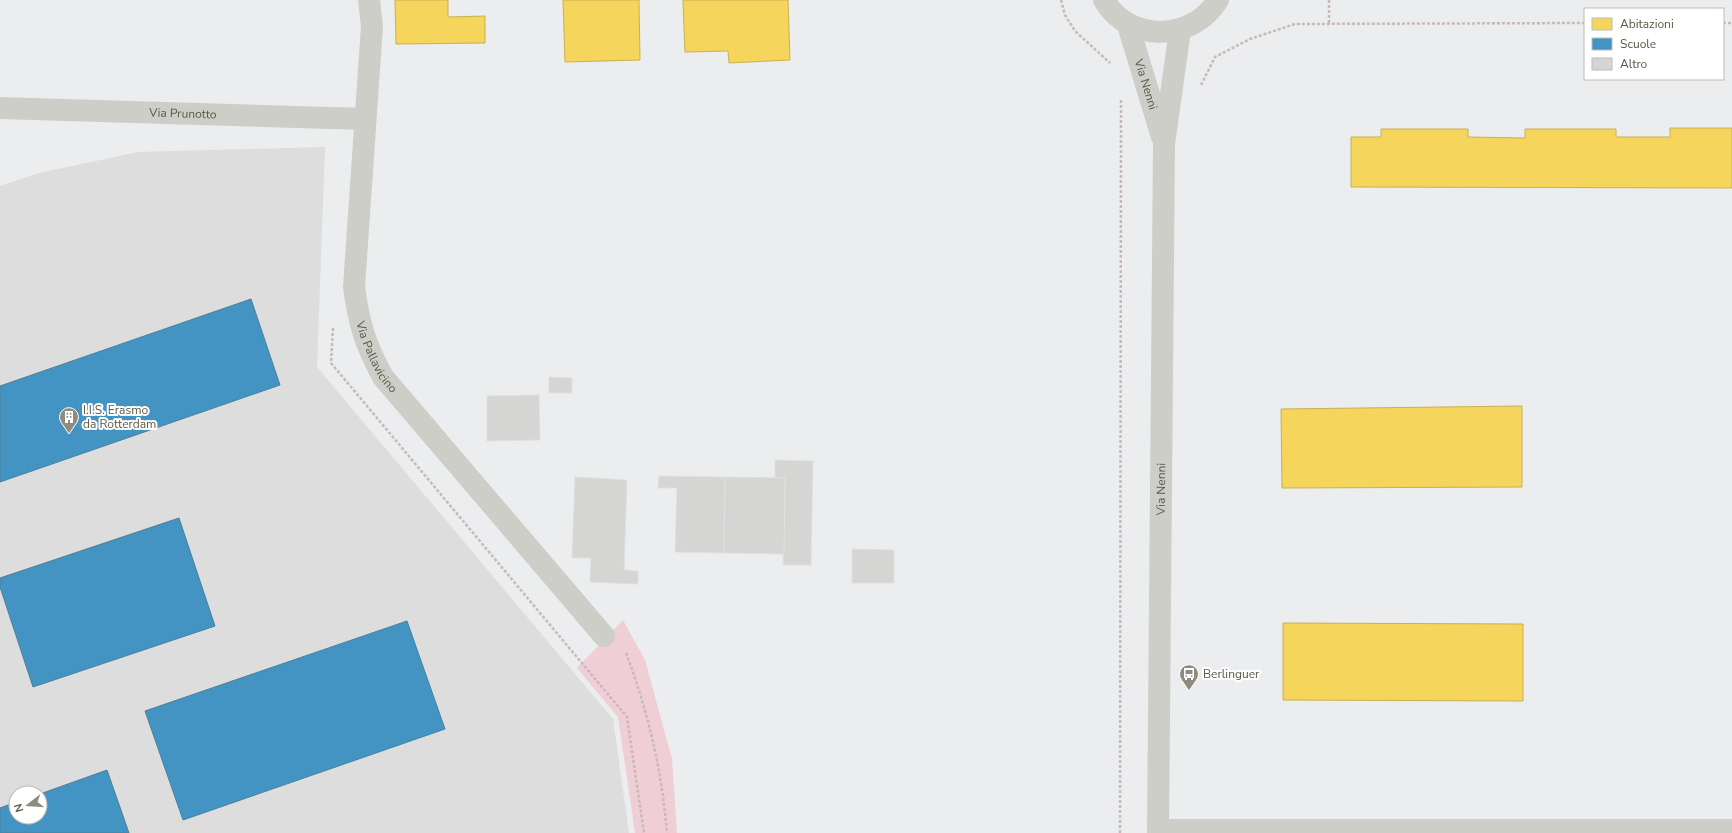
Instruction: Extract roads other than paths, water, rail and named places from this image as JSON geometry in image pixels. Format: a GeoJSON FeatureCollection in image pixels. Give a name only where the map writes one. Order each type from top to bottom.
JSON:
{"type":"FeatureCollection","features":[{"type":"Feature","properties":{"kind":"street","name":"Via Pallavicino"},"geometry":{"type":"LineString","coordinates":[[369,0],[372,26],[354,288],[358,320],[370,353],[383,377],[604,636]]}},
{"type":"Feature","properties":{"kind":"street"},"geometry":{"type":"LineString","coordinates":[[1104,0],[1108,8],[1128,25],[1153,33],[1180,30],[1201,20],[1218,0]]}},
{"type":"Feature","properties":{"kind":"street","name":"Via Nenni"},"geometry":{"type":"LineString","coordinates":[[1128,25],[1164,144]]}},
{"type":"Feature","properties":{"kind":"street","name":"Via Nenni"},"geometry":{"type":"LineString","coordinates":[[1158,832],[1164,144],[1180,30]]}},
{"type":"Feature","properties":{"kind":"street","name":"Via Prunotto"},"geometry":{"type":"LineString","coordinates":[[0,108],[365,119]]}},
{"type":"Feature","properties":{"kind":"street"},"geometry":{"type":"LineString","coordinates":[[1158,832],[1732,830]]}},
{"type":"Feature","properties":{"kind":"place","name":"I.I.S. Erasmo da Rotterdam"},"geometry":{"type":"Point","coordinates":[69,434]}},
{"type":"Feature","properties":{"kind":"place","name":"Berlinguer"},"geometry":{"type":"Point","coordinates":[1189,691]}}]}
